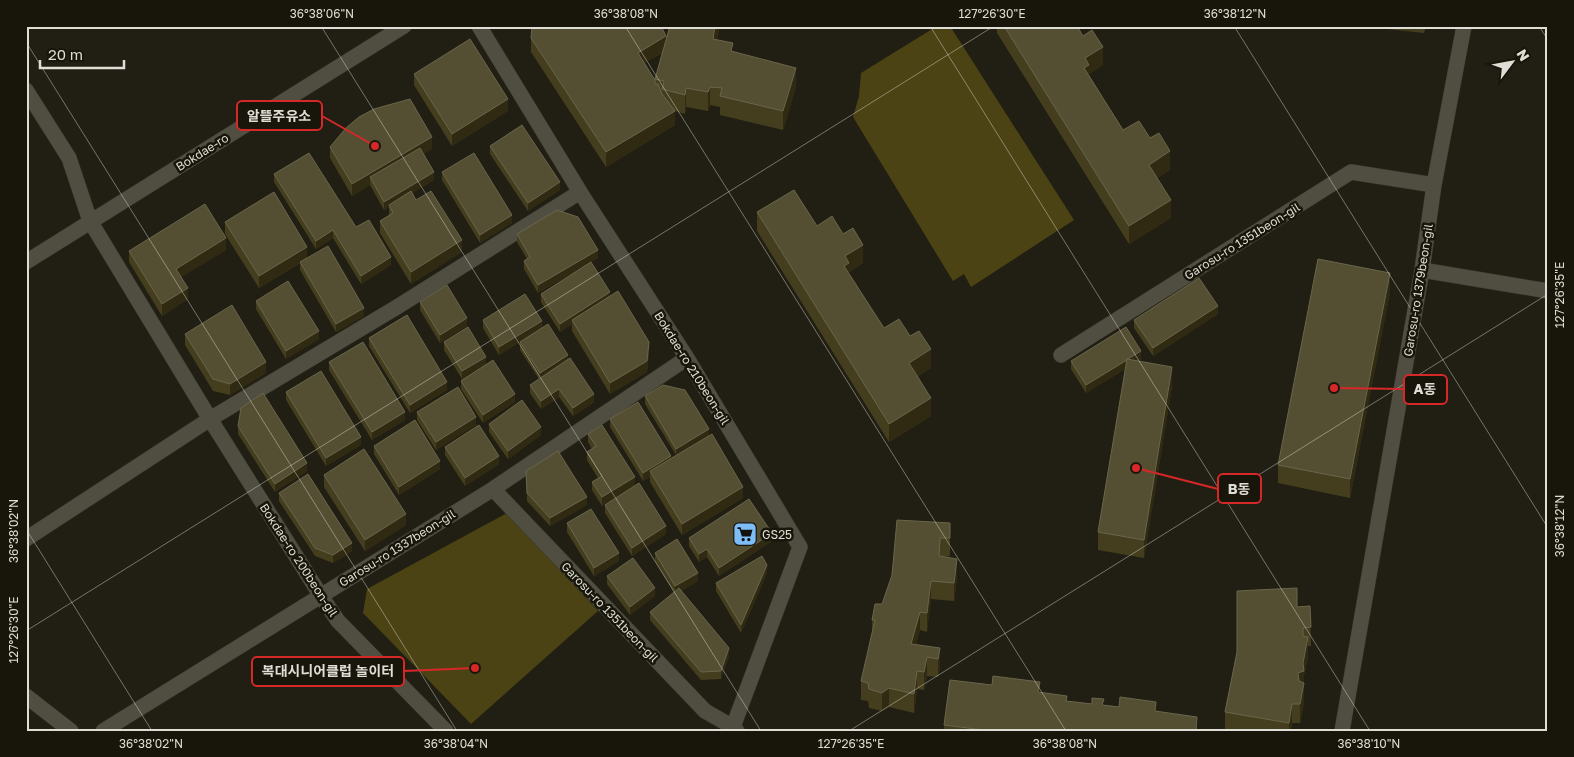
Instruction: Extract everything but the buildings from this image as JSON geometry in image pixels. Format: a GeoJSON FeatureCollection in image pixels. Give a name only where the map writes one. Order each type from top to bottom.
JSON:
{"type":"FeatureCollection","features":[{"type":"Feature","properties":{"kind":"street","name":"Bokdae-ro"},"geometry":{"type":"LineString","coordinates":[[26,262],[404,26]]}},
{"type":"Feature","properties":{"kind":"street","name":"Bokdae-ro 210beon-gil"},"geometry":{"type":"LineString","coordinates":[[479,26],[580,192],[686,358],[800,547]]}},
{"type":"Feature","properties":{"kind":"street","name":"Garosu-ro 1379beon-gil"},"geometry":{"type":"LineString","coordinates":[[1342,731],[1422,270],[1434,185],[1464,26]]}},
{"type":"Feature","properties":{"kind":"street","name":"Bokdae-ro 200beon-gil"},"geometry":{"type":"LineString","coordinates":[[26,90],[69,158],[90,222],[210,419],[338,622],[446,731]]}},
{"type":"Feature","properties":{"kind":"street","name":"Garosu-ro 1351beon-gil"},"geometry":{"type":"LineString","coordinates":[[1061,355],[1351,172],[1434,185]]}},
{"type":"Feature","properties":{"kind":"street"},"geometry":{"type":"LineString","coordinates":[[26,539],[210,419],[398,307],[580,192]]}},
{"type":"Feature","properties":{"kind":"street"},"geometry":{"type":"LineString","coordinates":[[1422,270],[1548,291]]}},
{"type":"Feature","properties":{"kind":"street","name":"Garosu-ro 1337beon-gil"},"geometry":{"type":"LineString","coordinates":[[103,731],[493,489],[686,358]]}},
{"type":"Feature","properties":{"kind":"street","name":"Garosu-ro 1351beon-gil"},"geometry":{"type":"LineString","coordinates":[[493,489],[705,712],[733,729],[800,547]]}},
{"type":"Feature","properties":{"kind":"street"},"geometry":{"type":"LineString","coordinates":[[26,696],[71,731]]}},
{"type":"Feature","properties":{"kind":"shaded area"},"geometry":{"type":"Polygon","coordinates":[[[937,26],[950,26],[1074,220],[971,287],[964,274],[953,281],[853,117],[859,96],[861,73],[937,26]]]}},
{"type":"Feature","properties":{"kind":"shaded area"},"geometry":{"type":"Polygon","coordinates":[[[507,513],[598,611],[471,724],[363,613],[367,589],[507,513]]]}},
{"type":"Feature","properties":{"kind":"place","name":"알뜰주유소"},"geometry":{"type":"Point","coordinates":[375,146]}},
{"type":"Feature","properties":{"kind":"place","name":"A동"},"geometry":{"type":"Point","coordinates":[1334,388]}},
{"type":"Feature","properties":{"kind":"place","name":"B동"},"geometry":{"type":"Point","coordinates":[1136,468]}},
{"type":"Feature","properties":{"kind":"place","name":"GS25"},"geometry":{"type":"Point","coordinates":[745,534]}},
{"type":"Feature","properties":{"kind":"place","name":"복대시니어클럽 놀이터"},"geometry":{"type":"Point","coordinates":[475,668]}}]}
